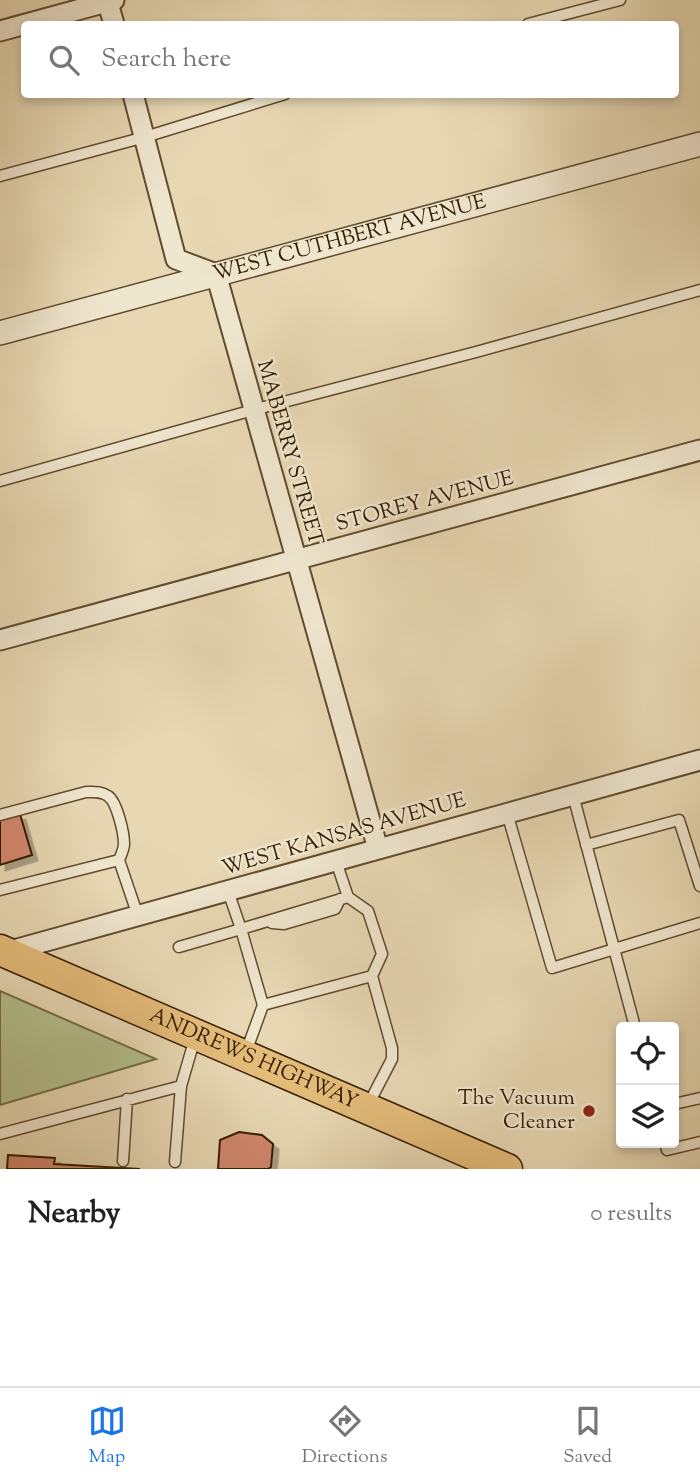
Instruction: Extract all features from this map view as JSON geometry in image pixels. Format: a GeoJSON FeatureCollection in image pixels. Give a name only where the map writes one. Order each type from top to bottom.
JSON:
{"type":"FeatureCollection","features":[{"type":"Feature","properties":{"kind":"main road","name":"ANDREWS HIGHWAY"},"geometry":{"type":"LineString","coordinates":[[2,953],[367,1107],[498,1167]]}},
{"type":"Feature","properties":{"kind":"street"},"geometry":{"type":"LineString","coordinates":[[36,21],[109,1],[113,21]]}},
{"type":"Feature","properties":{"kind":"street"},"geometry":{"type":"LineString","coordinates":[[0,31],[21,25]]}},
{"type":"Feature","properties":{"kind":"street"},"geometry":{"type":"LineString","coordinates":[[134,98],[176,260],[216,274]]}},
{"type":"Feature","properties":{"kind":"street","name":"WEST CUTHBERT AVENUE"},"geometry":{"type":"LineString","coordinates":[[0,333],[700,144]]}},
{"type":"Feature","properties":{"kind":"street","name":"MABERRY STREET"},"geometry":{"type":"LineString","coordinates":[[216,274],[378,849]]}},
{"type":"Feature","properties":{"kind":"street","name":"STOREY AVENUE"},"geometry":{"type":"LineString","coordinates":[[0,640],[700,450]]}},
{"type":"Feature","properties":{"kind":"street","name":"WEST KANSAS AVENUE"},"geometry":{"type":"LineString","coordinates":[[2,953],[700,760]]}},
{"type":"Feature","properties":{"kind":"lane"},"geometry":{"type":"LineString","coordinates":[[540,21],[620,0]]}},
{"type":"Feature","properties":{"kind":"lane"},"geometry":{"type":"LineString","coordinates":[[0,176],[145,137],[272,98]]}},
{"type":"Feature","properties":{"kind":"lane"},"geometry":{"type":"LineString","coordinates":[[0,481],[700,290]]}},
{"type":"Feature","properties":{"kind":"lane"},"geometry":{"type":"LineString","coordinates":[[0,815],[86,792],[107,795],[113,801],[122,831],[125,846],[119,860],[138,916]]}},
{"type":"Feature","properties":{"kind":"lane"},"geometry":{"type":"LineString","coordinates":[[573,795],[634,1022]]}},
{"type":"Feature","properties":{"kind":"lane"},"geometry":{"type":"LineString","coordinates":[[508,813],[552,968],[700,923]]}},
{"type":"Feature","properties":{"kind":"lane"},"geometry":{"type":"LineString","coordinates":[[586,845],[679,820],[700,886]]}},
{"type":"Feature","properties":{"kind":"lane"},"geometry":{"type":"LineString","coordinates":[[0,890],[119,860]]}},
{"type":"Feature","properties":{"kind":"lane"},"geometry":{"type":"LineString","coordinates":[[336,861],[344,898]]}},
{"type":"Feature","properties":{"kind":"lane"},"geometry":{"type":"LineString","coordinates":[[228,891],[262,1005],[245,1056]]}},
{"type":"Feature","properties":{"kind":"lane"},"geometry":{"type":"LineString","coordinates":[[179,947],[344,898],[368,911],[382,954],[372,976],[392,1048],[392,1059],[367,1107]]}},
{"type":"Feature","properties":{"kind":"lane"},"geometry":{"type":"LineString","coordinates":[[262,1005],[372,976]]}},
{"type":"Feature","properties":{"kind":"lane"},"geometry":{"type":"LineString","coordinates":[[174,1162],[181,1086],[196,1035]]}},
{"type":"Feature","properties":{"kind":"lane"},"geometry":{"type":"LineString","coordinates":[[0,1134],[181,1086]]}},
{"type":"Feature","properties":{"kind":"lane"},"geometry":{"type":"LineString","coordinates":[[679,1103],[700,1098]]}},
{"type":"Feature","properties":{"kind":"lane"},"geometry":{"type":"LineString","coordinates":[[123,1161],[127,1099]]}},
{"type":"Feature","properties":{"kind":"lane"},"geometry":{"type":"LineString","coordinates":[[679,1147],[700,1142]]}},
{"type":"Feature","properties":{"kind":"green space"},"geometry":{"type":"Polygon","coordinates":[[[0,991],[156,1059],[0,1105],[0,991]]]}},
{"type":"Feature","properties":{"kind":"building"},"geometry":{"type":"Polygon","coordinates":[[[20,814],[32,855],[0,865],[0,820],[20,814]]]}},
{"type":"Feature","properties":{"kind":"building"},"geometry":{"type":"Polygon","coordinates":[[[239,1132],[262,1135],[273,1144],[271,1167],[218,1169],[220,1140],[239,1132]]]}},
{"type":"Feature","properties":{"kind":"building"},"geometry":{"type":"Polygon","coordinates":[[[8,1155],[55,1158],[54,1164],[140,1169],[7,1169],[8,1155]]]}},
{"type":"Feature","properties":{"kind":"place","name":"The Vacuum Cleaner"},"geometry":{"type":"Point","coordinates":[589,1111]}}]}
